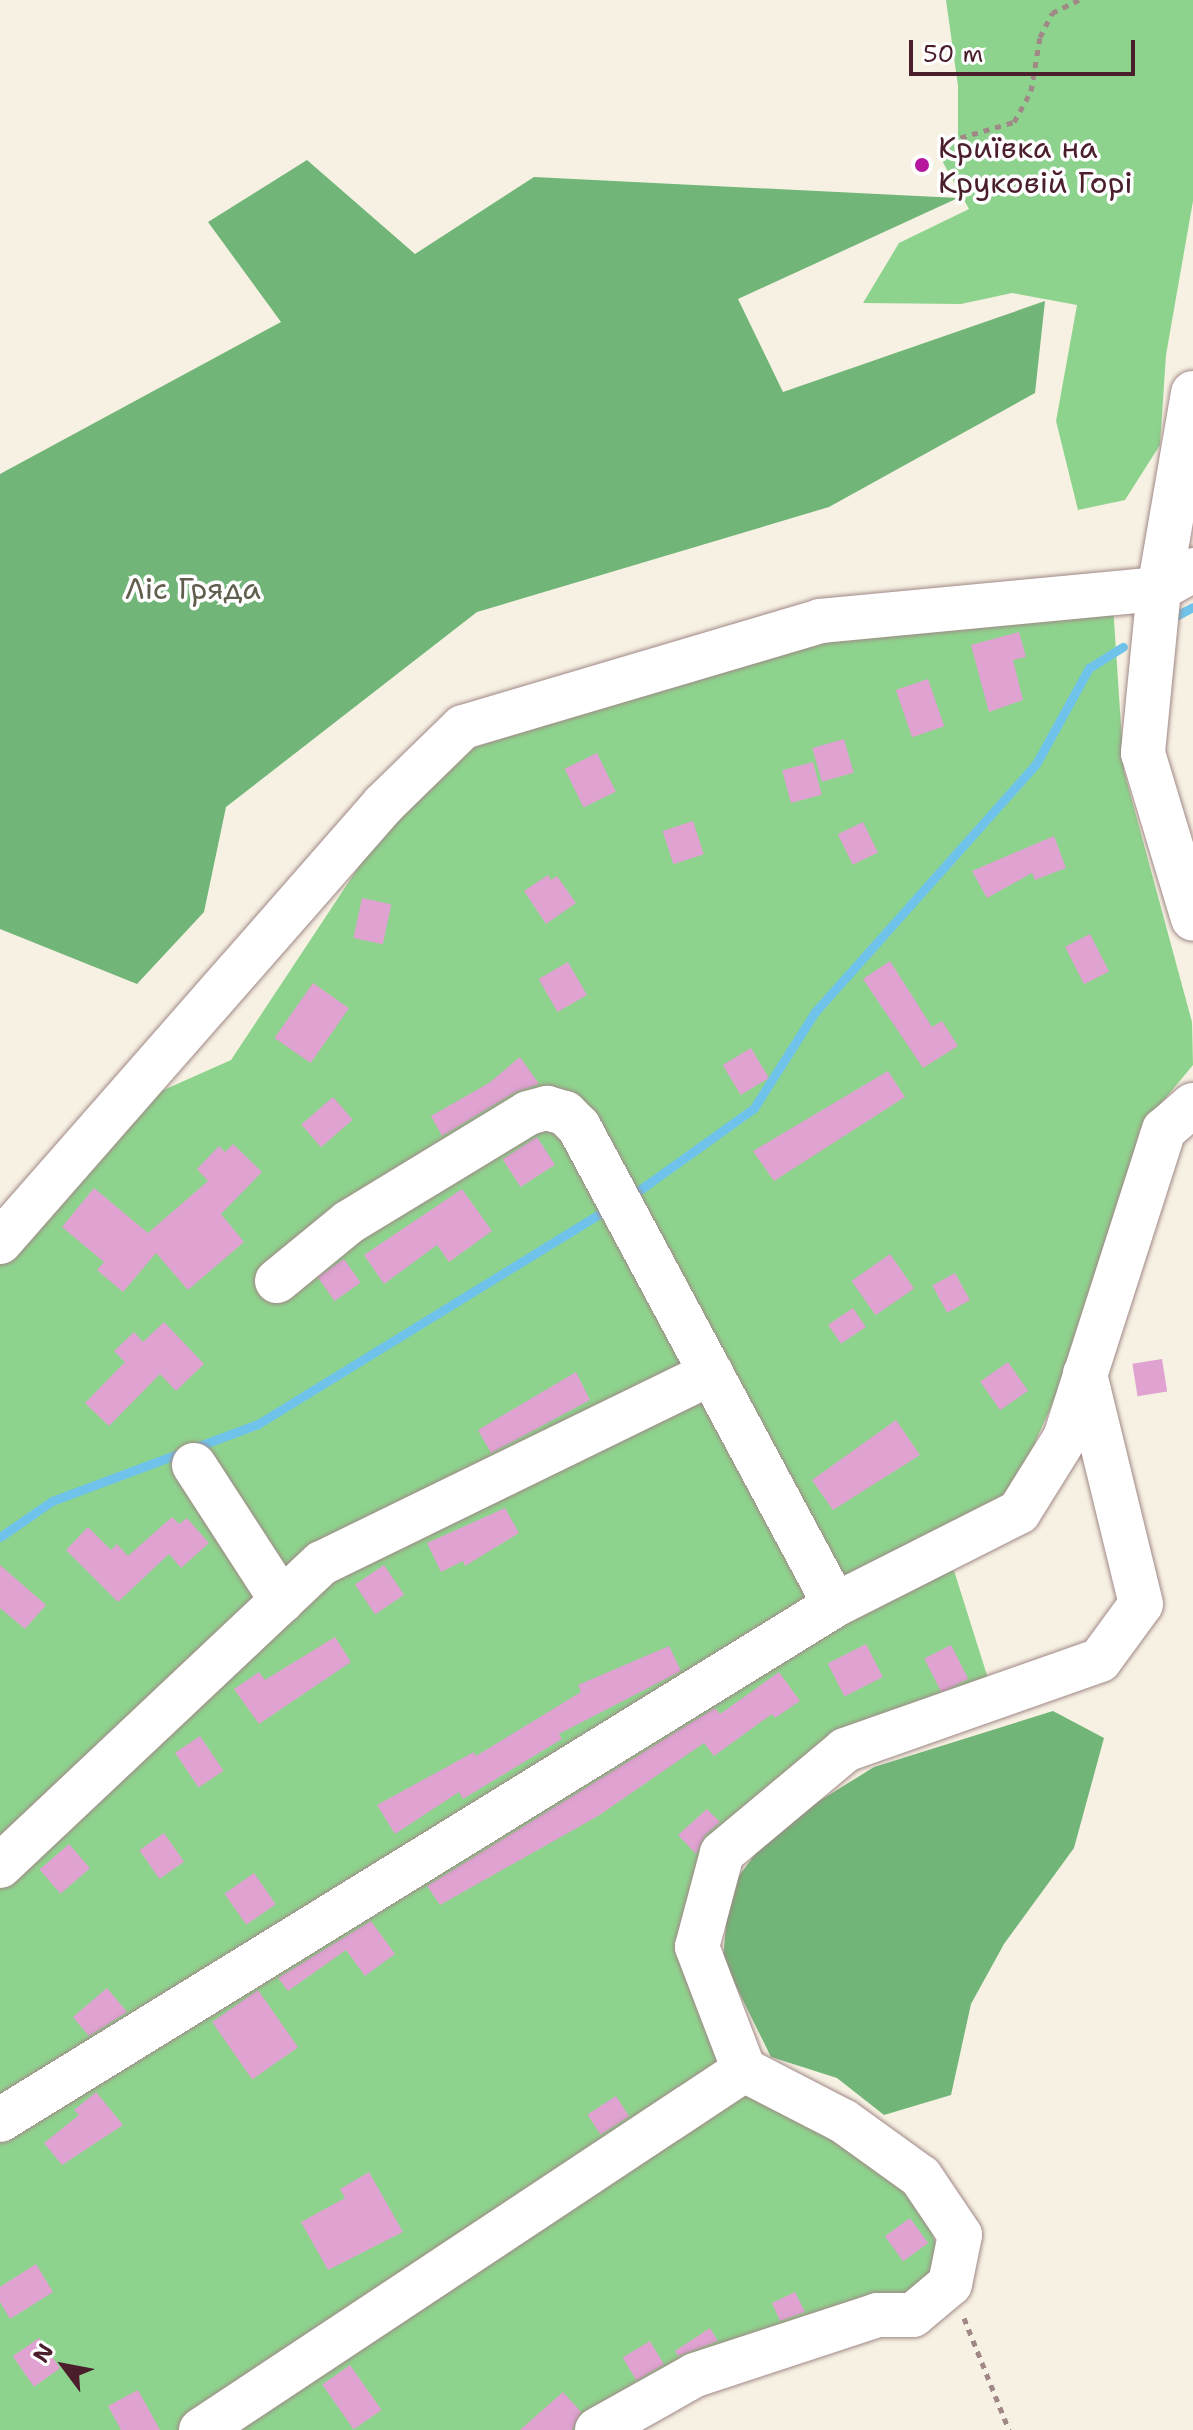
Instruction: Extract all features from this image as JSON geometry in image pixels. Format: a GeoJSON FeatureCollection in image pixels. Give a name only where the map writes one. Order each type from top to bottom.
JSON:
{"type":"FeatureCollection","features":[{"type":"Feature","properties":{"kind":"street"},"geometry":{"type":"LineString","coordinates":[[1193,393],[1176,580],[1143,753],[1193,919]]}},
{"type":"Feature","properties":{"kind":"street"},"geometry":{"type":"LineString","coordinates":[[1176,580],[1193,533]]}},
{"type":"Feature","properties":{"kind":"street"},"geometry":{"type":"LineString","coordinates":[[0,1242],[384,804],[463,727],[820,621],[1176,580]]}},
{"type":"Feature","properties":{"kind":"street"},"geometry":{"type":"LineString","coordinates":[[0,2120],[835,1605],[1019,1512],[1065,1438],[1164,1130],[1193,1105]]}},
{"type":"Feature","properties":{"kind":"street"},"geometry":{"type":"LineString","coordinates":[[277,1281],[349,1222],[528,1113],[547,1108],[565,1113],[579,1127],[835,1605]]}},
{"type":"Feature","properties":{"kind":"street"},"geometry":{"type":"LineString","coordinates":[[0,1866],[322,1563],[711,1373]]}},
{"type":"Feature","properties":{"kind":"street"},"geometry":{"type":"LineString","coordinates":[[597,2430],[695,2375],[877,2315],[913,2315],[950,2284],[960,2235],[921,2177],[843,2121],[744,2070],[697,1947],[722,1853],[845,1750],[1100,1660],[1141,1604],[1085,1374]]}},
{"type":"Feature","properties":{"kind":"street"},"geometry":{"type":"LineString","coordinates":[[194,1465],[282,1601]]}},
{"type":"Feature","properties":{"kind":"street"},"geometry":{"type":"LineString","coordinates":[[201,2430],[744,2070]]}},
{"type":"Feature","properties":{"kind":"path"},"geometry":{"type":"LineString","coordinates":[[949,141],[1014,122],[1031,91],[1040,37],[1052,13],[1079,0]]}},
{"type":"Feature","properties":{"kind":"path"},"geometry":{"type":"LineString","coordinates":[[950,2284],[1009,2430]]}},
{"type":"Feature","properties":{"kind":"green space"},"geometry":{"type":"Polygon","coordinates":[[[946,0],[1193,0],[1193,201],[1166,355],[1160,445],[1125,500],[1078,510],[1056,421],[1077,305],[1012,293],[961,304],[863,303],[899,243],[969,209],[940,157],[958,140],[958,86],[946,0]]]}},
{"type":"Feature","properties":{"kind":"green space","name":"Ліс Гряда"},"geometry":{"type":"Polygon","coordinates":[[[307,160],[415,254],[534,177],[958,198],[738,299],[783,392],[1045,301],[1035,393],[829,507],[477,612],[226,807],[204,912],[137,984],[0,929],[0,474],[281,322],[208,222],[307,160]]]}},
{"type":"Feature","properties":{"kind":"green space"},"geometry":{"type":"Polygon","coordinates":[[[1112,590],[1124,771],[1192,1022],[1193,1065],[1140,1129],[1093,1314],[1014,1489],[951,1561],[991,1688],[713,1850],[728,2067],[918,2188],[948,2283],[581,2430],[0,2430],[0,1210],[130,1105],[231,1060],[389,821],[466,750],[825,638],[1112,590]]]}},
{"type":"Feature","properties":{"kind":"green space"},"geometry":{"type":"Polygon","coordinates":[[[1053,1711],[1104,1738],[1074,1848],[1004,1944],[971,2004],[951,2095],[884,2115],[837,2078],[771,2057],[723,1960],[729,1889],[774,1829],[874,1767],[1053,1711]]]}},
{"type":"Feature","properties":{"kind":"building"},"geometry":{"type":"Polygon","coordinates":[[[1019,632],[1026,657],[1013,660],[1023,700],[989,712],[971,645],[1019,632]]]}},
{"type":"Feature","properties":{"kind":"building"},"geometry":{"type":"Polygon","coordinates":[[[928,679],[944,726],[912,737],[896,690],[928,679]]]}},
{"type":"Feature","properties":{"kind":"building"},"geometry":{"type":"Polygon","coordinates":[[[844,739],[854,773],[822,782],[812,748],[844,739]]]}},
{"type":"Feature","properties":{"kind":"building"},"geometry":{"type":"Polygon","coordinates":[[[597,753],[616,792],[583,807],[565,769],[597,753]]]}},
{"type":"Feature","properties":{"kind":"building"},"geometry":{"type":"Polygon","coordinates":[[[813,762],[822,795],[791,803],[782,770],[813,762]]]}},
{"type":"Feature","properties":{"kind":"building"},"geometry":{"type":"Polygon","coordinates":[[[693,821],[704,854],[673,864],[663,831],[693,821]]]}},
{"type":"Feature","properties":{"kind":"building"},"geometry":{"type":"Polygon","coordinates":[[[863,822],[878,853],[853,865],[838,834],[863,822]]]}},
{"type":"Feature","properties":{"kind":"building"},"geometry":{"type":"Polygon","coordinates":[[[1054,836],[1066,868],[1035,880],[1032,873],[987,898],[972,871],[1054,836]]]}},
{"type":"Feature","properties":{"kind":"building"},"geometry":{"type":"Polygon","coordinates":[[[548,875],[551,880],[557,876],[576,903],[546,924],[524,891],[548,875]]]}},
{"type":"Feature","properties":{"kind":"building"},"geometry":{"type":"Polygon","coordinates":[[[362,898],[391,904],[383,944],[353,938],[362,898]]]}},
{"type":"Feature","properties":{"kind":"building"},"geometry":{"type":"Polygon","coordinates":[[[1090,934],[1109,971],[1084,984],[1065,947],[1090,934]]]}},
{"type":"Feature","properties":{"kind":"building"},"geometry":{"type":"Polygon","coordinates":[[[890,961],[932,1027],[942,1021],[958,1046],[923,1068],[863,979],[890,961]]]}},
{"type":"Feature","properties":{"kind":"building"},"geometry":{"type":"Polygon","coordinates":[[[568,962],[587,995],[558,1012],[539,979],[568,962]]]}},
{"type":"Feature","properties":{"kind":"building"},"geometry":{"type":"Polygon","coordinates":[[[313,983],[349,1008],[311,1063],[275,1038],[313,983]]]}},
{"type":"Feature","properties":{"kind":"building"},"geometry":{"type":"Polygon","coordinates":[[[751,1048],[769,1078],[741,1095],[723,1065],[751,1048]]]}},
{"type":"Feature","properties":{"kind":"building"},"geometry":{"type":"Polygon","coordinates":[[[520,1057],[539,1084],[515,1092],[442,1136],[431,1116],[489,1083],[520,1057]]]}},
{"type":"Feature","properties":{"kind":"building"},"geometry":{"type":"Polygon","coordinates":[[[888,1071],[905,1097],[774,1181],[753,1151],[888,1071]]]}},
{"type":"Feature","properties":{"kind":"building"},"geometry":{"type":"Polygon","coordinates":[[[333,1097],[353,1120],[321,1147],[301,1125],[333,1097]]]}},
{"type":"Feature","properties":{"kind":"building"},"geometry":{"type":"Polygon","coordinates":[[[537,1137],[555,1165],[521,1187],[503,1159],[537,1137]]]}},
{"type":"Feature","properties":{"kind":"building"},"geometry":{"type":"Polygon","coordinates":[[[233,1144],[262,1172],[221,1214],[244,1242],[188,1290],[156,1253],[123,1292],[97,1270],[104,1262],[62,1227],[94,1188],[148,1233],[208,1181],[197,1169],[219,1146],[225,1152],[233,1144]]]}},
{"type":"Feature","properties":{"kind":"building"},"geometry":{"type":"Polygon","coordinates":[[[462,1189],[492,1231],[449,1262],[437,1245],[384,1284],[364,1255],[462,1189]]]}},
{"type":"Feature","properties":{"kind":"building"},"geometry":{"type":"Polygon","coordinates":[[[890,1254],[914,1288],[876,1315],[851,1281],[890,1254]]]}},
{"type":"Feature","properties":{"kind":"building"},"geometry":{"type":"Polygon","coordinates":[[[344,1259],[361,1283],[334,1301],[318,1277],[344,1259]]]}},
{"type":"Feature","properties":{"kind":"building"},"geometry":{"type":"Polygon","coordinates":[[[955,1273],[970,1300],[947,1313],[932,1286],[955,1273]]]}},
{"type":"Feature","properties":{"kind":"building"},"geometry":{"type":"Polygon","coordinates":[[[853,1308],[866,1327],[841,1344],[828,1325],[853,1308]]]}},
{"type":"Feature","properties":{"kind":"building"},"geometry":{"type":"Polygon","coordinates":[[[164,1322],[204,1364],[176,1391],[160,1374],[109,1426],[85,1403],[125,1362],[114,1351],[134,1332],[143,1342],[164,1322]]]}},
{"type":"Feature","properties":{"kind":"building"},"geometry":{"type":"Polygon","coordinates":[[[1162,1359],[1167,1392],[1138,1396],[1132,1364],[1162,1359]]]}},
{"type":"Feature","properties":{"kind":"building"},"geometry":{"type":"Polygon","coordinates":[[[1008,1362],[1028,1391],[1000,1410],[980,1382],[1008,1362]]]}},
{"type":"Feature","properties":{"kind":"building"},"geometry":{"type":"Polygon","coordinates":[[[576,1372],[590,1400],[491,1453],[478,1430],[576,1372]]]}},
{"type":"Feature","properties":{"kind":"building"},"geometry":{"type":"Polygon","coordinates":[[[896,1420],[920,1455],[833,1510],[812,1480],[896,1420]]]}},
{"type":"Feature","properties":{"kind":"building"},"geometry":{"type":"Polygon","coordinates":[[[505,1508],[519,1533],[465,1566],[463,1561],[441,1572],[427,1543],[505,1508]]]}},
{"type":"Feature","properties":{"kind":"building"},"geometry":{"type":"Polygon","coordinates":[[[172,1517],[179,1524],[187,1518],[209,1543],[181,1568],[169,1554],[118,1602],[66,1550],[88,1527],[111,1550],[117,1544],[128,1556],[172,1517]]]}},
{"type":"Feature","properties":{"kind":"building"},"geometry":{"type":"Polygon","coordinates":[[[0,1565],[46,1605],[25,1629],[0,1608],[0,1565]]]}},
{"type":"Feature","properties":{"kind":"building"},"geometry":{"type":"Polygon","coordinates":[[[384,1565],[404,1595],[375,1614],[355,1585],[384,1565]]]}},
{"type":"Feature","properties":{"kind":"building"},"geometry":{"type":"Polygon","coordinates":[[[335,1637],[351,1662],[259,1724],[234,1689],[259,1672],[265,1680],[335,1637]]]}},
{"type":"Feature","properties":{"kind":"building"},"geometry":{"type":"Polygon","coordinates":[[[866,1644],[883,1677],[844,1696],[828,1664],[866,1644]]]}},
{"type":"Feature","properties":{"kind":"building"},"geometry":{"type":"Polygon","coordinates":[[[951,1645],[968,1679],[942,1692],[924,1659],[951,1645]]]}},
{"type":"Feature","properties":{"kind":"building"},"geometry":{"type":"Polygon","coordinates":[[[669,1646],[681,1671],[559,1734],[562,1739],[463,1799],[459,1792],[395,1834],[377,1805],[474,1752],[476,1756],[581,1692],[578,1685],[669,1646]]]}},
{"type":"Feature","properties":{"kind":"building"},"geometry":{"type":"Polygon","coordinates":[[[779,1672],[800,1701],[775,1718],[772,1714],[714,1756],[704,1743],[598,1816],[440,1905],[427,1886],[715,1708],[720,1714],[779,1672]]]}},
{"type":"Feature","properties":{"kind":"building"},"geometry":{"type":"Polygon","coordinates":[[[200,1736],[223,1771],[199,1788],[175,1753],[200,1736]]]}},
{"type":"Feature","properties":{"kind":"building"},"geometry":{"type":"Polygon","coordinates":[[[707,1809],[720,1822],[705,1835],[696,1854],[678,1835],[707,1809]]]}},
{"type":"Feature","properties":{"kind":"building"},"geometry":{"type":"Polygon","coordinates":[[[164,1833],[184,1862],[160,1879],[139,1850],[164,1833]]]}},
{"type":"Feature","properties":{"kind":"building"},"geometry":{"type":"Polygon","coordinates":[[[69,1844],[90,1868],[61,1894],[40,1870],[69,1844]]]}},
{"type":"Feature","properties":{"kind":"building"},"geometry":{"type":"Polygon","coordinates":[[[254,1873],[276,1904],[246,1925],[225,1894],[254,1873]]]}},
{"type":"Feature","properties":{"kind":"building"},"geometry":{"type":"Polygon","coordinates":[[[371,1921],[395,1954],[365,1976],[346,1950],[288,1991],[278,1978],[371,1921]]]}},
{"type":"Feature","properties":{"kind":"building"},"geometry":{"type":"Polygon","coordinates":[[[107,1988],[127,2012],[89,2036],[73,2017],[107,1988]]]}},
{"type":"Feature","properties":{"kind":"building"},"geometry":{"type":"Polygon","coordinates":[[[258,1990],[298,2047],[252,2079],[212,2022],[258,1990]]]}},
{"type":"Feature","properties":{"kind":"building"},"geometry":{"type":"Polygon","coordinates":[[[96,2092],[123,2125],[62,2165],[44,2143],[79,2115],[74,2110],[96,2092]]]}},
{"type":"Feature","properties":{"kind":"building"},"geometry":{"type":"Polygon","coordinates":[[[616,2096],[629,2116],[601,2135],[587,2115],[616,2096]]]}},
{"type":"Feature","properties":{"kind":"building"},"geometry":{"type":"Polygon","coordinates":[[[369,2172],[403,2232],[328,2270],[301,2222],[345,2198],[340,2189],[369,2172]]]}},
{"type":"Feature","properties":{"kind":"building"},"geometry":{"type":"Polygon","coordinates":[[[910,2218],[928,2243],[903,2261],[885,2236],[910,2218]]]}},
{"type":"Feature","properties":{"kind":"building"},"geometry":{"type":"Polygon","coordinates":[[[36,2264],[53,2292],[10,2319],[0,2302],[0,2287],[36,2264]]]}},
{"type":"Feature","properties":{"kind":"building"},"geometry":{"type":"Polygon","coordinates":[[[795,2292],[805,2312],[780,2321],[772,2303],[795,2292]]]}},
{"type":"Feature","properties":{"kind":"building"},"geometry":{"type":"Polygon","coordinates":[[[710,2328],[718,2341],[678,2356],[675,2351],[710,2328]]]}},
{"type":"Feature","properties":{"kind":"building"},"geometry":{"type":"Polygon","coordinates":[[[39,2338],[60,2368],[34,2387],[13,2356],[39,2338]]]}},
{"type":"Feature","properties":{"kind":"building"},"geometry":{"type":"Polygon","coordinates":[[[650,2341],[664,2364],[636,2381],[623,2357],[650,2341]]]}},
{"type":"Feature","properties":{"kind":"building"},"geometry":{"type":"Polygon","coordinates":[[[350,2365],[382,2410],[354,2430],[322,2385],[350,2365]]]}},
{"type":"Feature","properties":{"kind":"building"},"geometry":{"type":"Polygon","coordinates":[[[138,2390],[160,2430],[121,2430],[108,2406],[138,2390]]]}},
{"type":"Feature","properties":{"kind":"building"},"geometry":{"type":"Polygon","coordinates":[[[563,2392],[581,2412],[572,2430],[520,2430],[563,2392]]]}},
{"type":"Feature","properties":{"kind":"waterway"},"geometry":{"type":"LineString","coordinates":[[1174,617],[1193,607]]}},
{"type":"Feature","properties":{"kind":"waterway"},"geometry":{"type":"LineString","coordinates":[[634,1194],[754,1108],[815,1012],[1036,764],[1089,668],[1123,647]]}},
{"type":"Feature","properties":{"kind":"waterway"},"geometry":{"type":"LineString","coordinates":[[0,1537],[52,1501],[258,1424],[600,1214]]}},
{"type":"Feature","properties":{"kind":"place","name":"Криївка на Круковій Горі"},"geometry":{"type":"Point","coordinates":[922,165]}}]}
